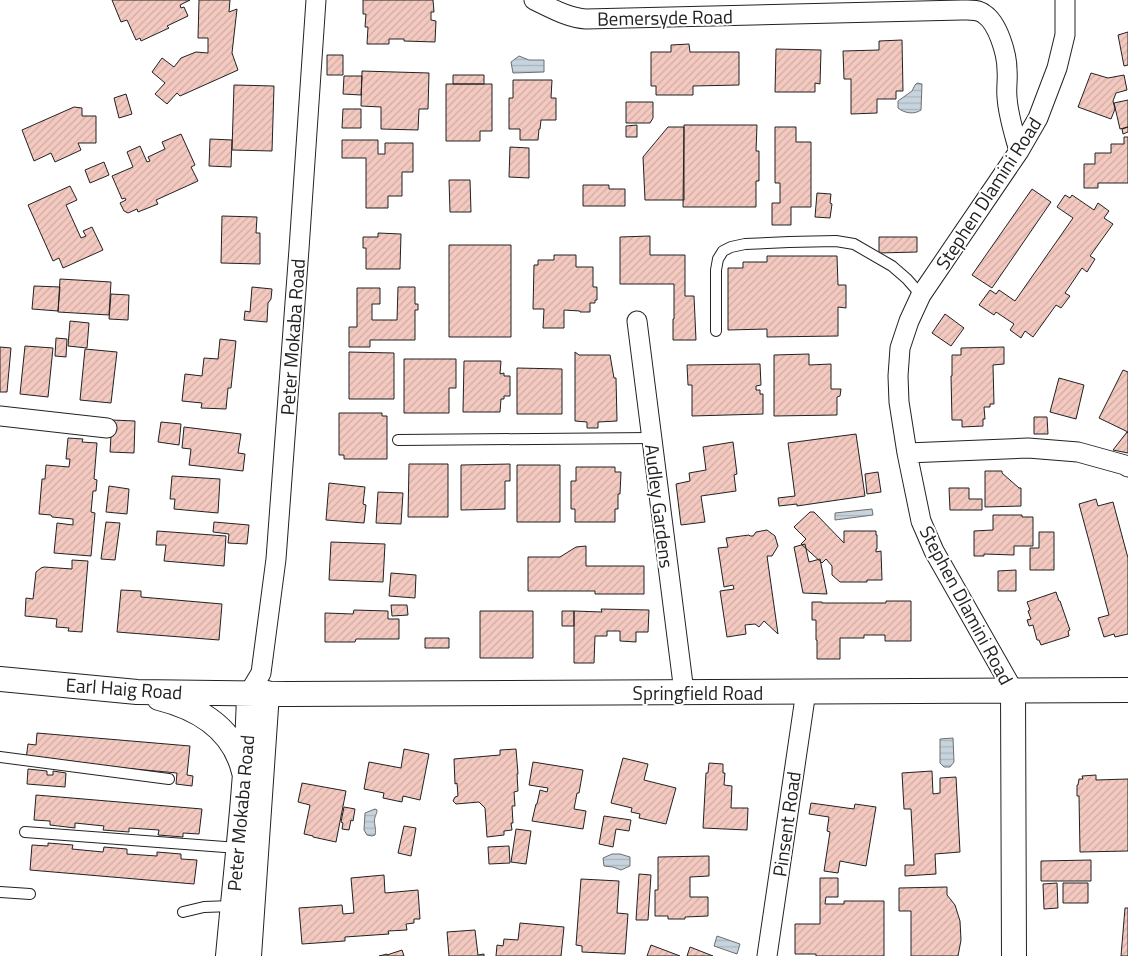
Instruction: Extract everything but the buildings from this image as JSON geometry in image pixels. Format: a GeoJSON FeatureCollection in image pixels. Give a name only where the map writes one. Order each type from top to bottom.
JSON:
{"type":"FeatureCollection","features":[{"type":"Feature","properties":{"kind":"street","name":"Peter Mokaba Road"},"geometry":{"type":"LineString","coordinates":[[228,956],[248,734],[259,686],[276,559],[316,0]]}},
{"type":"Feature","properties":{"kind":"street","name":"Bemersyde Road"},"geometry":{"type":"LineString","coordinates":[[534,0],[577,19],[962,10],[984,13],[1000,35],[1007,68],[1006,97],[1019,151]]}},
{"type":"Feature","properties":{"kind":"street","name":"Stephen Dlamini Road"},"geometry":{"type":"LineString","coordinates":[[1014,956],[1013,690],[934,551],[921,521],[907,453],[899,402],[898,376],[900,348],[909,321],[921,295],[1019,151],[1038,118],[1057,68],[1065,35],[1065,0]]}},
{"type":"Feature","properties":{"kind":"street","name":"Audley Gardens"},"geometry":{"type":"LineString","coordinates":[[637,321],[684,692]]}},
{"type":"Feature","properties":{"kind":"street"},"geometry":{"type":"LineString","coordinates":[[0,416],[107,428]]}},
{"type":"Feature","properties":{"kind":"street"},"geometry":{"type":"LineString","coordinates":[[907,453],[1028,448],[1078,452],[1124,465],[1128,468]]}},
{"type":"Feature","properties":{"kind":"street","name":"Earl Haig Road"},"geometry":{"type":"LineString","coordinates":[[0,683],[137,692],[259,686]]}},
{"type":"Feature","properties":{"kind":"street","name":"Peter Mokaba Road"},"geometry":{"type":"LineString","coordinates":[[249,956],[259,686]]}},
{"type":"Feature","properties":{"kind":"street","name":"Springfield Road"},"geometry":{"type":"LineString","coordinates":[[259,686],[684,692],[1128,690]]}},
{"type":"Feature","properties":{"kind":"street","name":"Pinsent Road"},"geometry":{"type":"LineString","coordinates":[[767,956],[806,691]]}},
{"type":"Feature","properties":{"kind":"street"},"geometry":{"type":"LineString","coordinates":[[137,692],[175,702],[214,723],[235,748],[242,763],[245,776]]}},
{"type":"Feature","properties":{"kind":"lane"},"geometry":{"type":"LineString","coordinates":[[716,331],[716,270],[718,259],[723,251],[746,244],[836,241],[854,244],[892,266],[921,295]]}},
{"type":"Feature","properties":{"kind":"lane"},"geometry":{"type":"LineString","coordinates":[[398,440],[651,438]]}},
{"type":"Feature","properties":{"kind":"lane"},"geometry":{"type":"LineString","coordinates":[[0,758],[169,780]]}},
{"type":"Feature","properties":{"kind":"lane"},"geometry":{"type":"LineString","coordinates":[[25,832],[238,848]]}},
{"type":"Feature","properties":{"kind":"lane"},"geometry":{"type":"LineString","coordinates":[[0,892],[30,894]]}},
{"type":"Feature","properties":{"kind":"lane"},"geometry":{"type":"LineString","coordinates":[[183,912],[204,907],[232,906]]}},
{"type":"Feature","properties":{"kind":"shaded area"},"geometry":{"type":"Polygon","coordinates":[[[519,56],[529,60],[544,60],[544,72],[513,73],[511,62],[519,56]]]}},
{"type":"Feature","properties":{"kind":"shaded area"},"geometry":{"type":"Polygon","coordinates":[[[917,83],[922,84],[921,110],[912,113],[900,110],[898,108],[898,101],[912,91],[917,83]]]}},
{"type":"Feature","properties":{"kind":"shaded area"},"geometry":{"type":"Polygon","coordinates":[[[872,509],[873,515],[835,520],[835,513],[872,509]]]}},
{"type":"Feature","properties":{"kind":"shaded area"},"geometry":{"type":"Polygon","coordinates":[[[953,738],[954,762],[950,767],[944,767],[940,763],[940,739],[953,738]]]}},
{"type":"Feature","properties":{"kind":"shaded area"},"geometry":{"type":"Polygon","coordinates":[[[377,810],[375,835],[367,835],[364,830],[365,813],[377,810]]]}},
{"type":"Feature","properties":{"kind":"shaded area"},"geometry":{"type":"Polygon","coordinates":[[[612,854],[630,857],[630,866],[621,870],[604,866],[603,858],[612,854]]]}},
{"type":"Feature","properties":{"kind":"shaded area"},"geometry":{"type":"Polygon","coordinates":[[[717,936],[740,944],[737,954],[714,946],[717,936]]]}}]}
